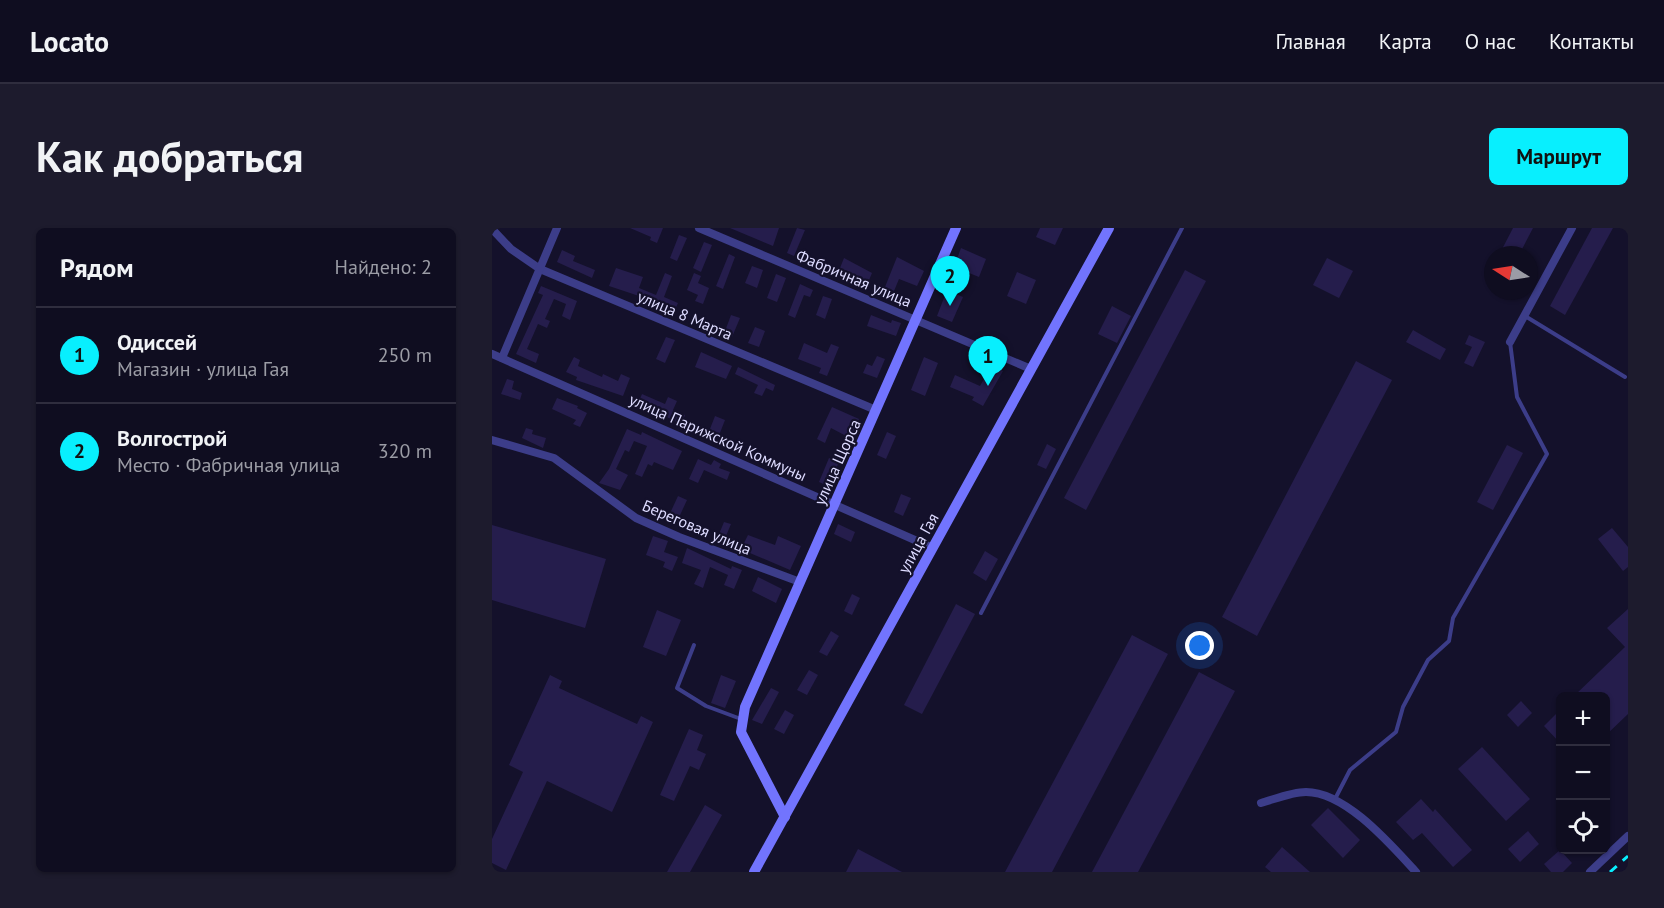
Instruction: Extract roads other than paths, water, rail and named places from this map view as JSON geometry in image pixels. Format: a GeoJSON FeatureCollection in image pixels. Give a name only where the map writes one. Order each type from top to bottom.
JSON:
{"type":"FeatureCollection","features":[{"type":"Feature","properties":{"kind":"main road","name":"улица Щорса"},"geometry":{"type":"LineString","coordinates":[[743,719],[745,707],[955,228]]}},
{"type":"Feature","properties":{"kind":"main road","name":"улица Гая"},"geometry":{"type":"LineString","coordinates":[[754,872],[1109,228]]}},
{"type":"Feature","properties":{"kind":"main road"},"geometry":{"type":"LineString","coordinates":[[743,719],[741,732],[784,817]]}},
{"type":"Feature","properties":{"kind":"street"},"geometry":{"type":"LineString","coordinates":[[502,357],[557,228]]}},
{"type":"Feature","properties":{"kind":"street","name":"Фабричная улица"},"geometry":{"type":"LineString","coordinates":[[699,228],[1031,369]]}},
{"type":"Feature","properties":{"kind":"street"},"geometry":{"type":"LineString","coordinates":[[1510,342],[1572,228]]}},
{"type":"Feature","properties":{"kind":"street","name":"улица 8 Марта"},"geometry":{"type":"LineString","coordinates":[[492,229],[511,249],[540,269],[876,410]]}},
{"type":"Feature","properties":{"kind":"street","name":"улица Парижской Коммуны"},"geometry":{"type":"LineString","coordinates":[[492,354],[836,503],[933,548]]}},
{"type":"Feature","properties":{"kind":"street","name":"Береговая улица"},"geometry":{"type":"LineString","coordinates":[[492,440],[554,458],[636,518],[679,537],[800,582]]}},
{"type":"Feature","properties":{"kind":"street"},"geometry":{"type":"LineString","coordinates":[[1261,803],[1307,792],[1335,799],[1377,831],[1416,872]]}},
{"type":"Feature","properties":{"kind":"street"},"geometry":{"type":"LineString","coordinates":[[1590,872],[1628,836]]}},
{"type":"Feature","properties":{"kind":"lane"},"geometry":{"type":"LineString","coordinates":[[981,613],[1182,228]]}},
{"type":"Feature","properties":{"kind":"lane"},"geometry":{"type":"LineString","coordinates":[[1524,315],[1625,377]]}},
{"type":"Feature","properties":{"kind":"lane"},"geometry":{"type":"LineString","coordinates":[[1335,799],[1350,770],[1396,732],[1403,707],[1428,660],[1449,641],[1453,618],[1547,454],[1517,397],[1510,342]]}},
{"type":"Feature","properties":{"kind":"lane"},"geometry":{"type":"LineString","coordinates":[[694,645],[677,688],[706,706],[734,718],[743,719]]}},
{"type":"Feature","properties":{"kind":"railway"},"geometry":{"type":"LineString","coordinates":[[1610,872],[1628,856]]}},
{"type":"Feature","properties":{"kind":"place","name":"Волгострой"},"geometry":{"type":"Point","coordinates":[950,306]}},
{"type":"Feature","properties":{"kind":"place","name":"Одиссей"},"geometry":{"type":"Point","coordinates":[988,386]}}]}
